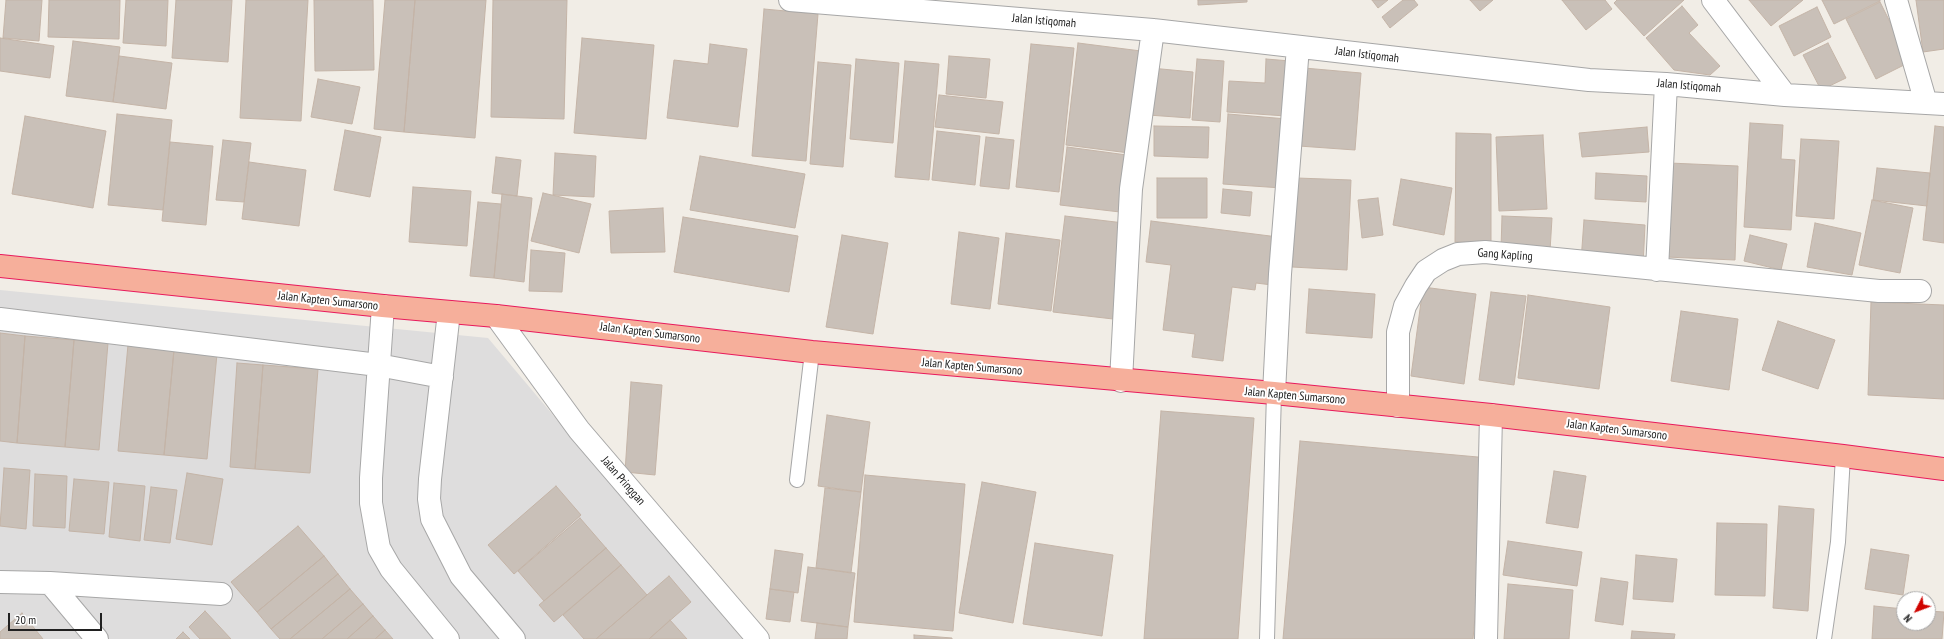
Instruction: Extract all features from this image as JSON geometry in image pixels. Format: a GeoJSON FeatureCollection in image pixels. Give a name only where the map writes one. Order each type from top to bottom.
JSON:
{"type":"FeatureCollection","features":[{"type":"Feature","properties":{"kind":"highway","name":"Jalan Kapten Sumarsono"},"geometry":{"type":"LineString","coordinates":[[0,266],[383,306],[496,316],[812,352],[1121,381],[1274,393],[1491,415],[1944,469]]}},
{"type":"Feature","properties":{"kind":"street","name":"Jalan Istiqomah"},"geometry":{"type":"LineString","coordinates":[[790,0],[937,6],[1589,80],[1666,84],[1785,95],[1935,103]]}},
{"type":"Feature","properties":{"kind":"street"},"geometry":{"type":"LineString","coordinates":[[1713,0],[1785,95]]}},
{"type":"Feature","properties":{"kind":"street"},"geometry":{"type":"LineString","coordinates":[[1896,0],[1935,103]]}},
{"type":"Feature","properties":{"kind":"street"},"geometry":{"type":"LineString","coordinates":[[1121,381],[1131,189],[1153,30]]}},
{"type":"Feature","properties":{"kind":"street"},"geometry":{"type":"LineString","coordinates":[[1274,393],[1280,274],[1298,47]]}},
{"type":"Feature","properties":{"kind":"street"},"geometry":{"type":"LineString","coordinates":[[1656,270],[1666,84]]}},
{"type":"Feature","properties":{"kind":"street","name":"Gang Kapling"},"geometry":{"type":"LineString","coordinates":[[1398,406],[1398,332],[1405,306],[1426,271],[1443,260],[1458,254],[1485,252],[1879,291],[1920,291]]}},
{"type":"Feature","properties":{"kind":"street"},"geometry":{"type":"LineString","coordinates":[[383,306],[371,478],[371,503],[380,548],[391,569],[448,639]]}},
{"type":"Feature","properties":{"kind":"street"},"geometry":{"type":"LineString","coordinates":[[449,312],[430,478],[429,499],[432,519],[461,576],[514,639]]}},
{"type":"Feature","properties":{"kind":"street","name":"Jalan Pringgan"},"geometry":{"type":"LineString","coordinates":[[496,316],[579,430],[758,639]]}},
{"type":"Feature","properties":{"kind":"street"},"geometry":{"type":"LineString","coordinates":[[0,319],[378,365],[442,377]]}},
{"type":"Feature","properties":{"kind":"street"},"geometry":{"type":"LineString","coordinates":[[1486,639],[1491,415]]}},
{"type":"Feature","properties":{"kind":"street"},"geometry":{"type":"LineString","coordinates":[[0,582],[50,583],[221,594]]}},
{"type":"Feature","properties":{"kind":"street"},"geometry":{"type":"LineString","coordinates":[[50,583],[98,639]]}},
{"type":"Feature","properties":{"kind":"lane"},"geometry":{"type":"LineString","coordinates":[[797,480],[812,352]]}},
{"type":"Feature","properties":{"kind":"lane"},"geometry":{"type":"LineString","coordinates":[[1267,639],[1274,393]]}},
{"type":"Feature","properties":{"kind":"lane"},"geometry":{"type":"LineString","coordinates":[[1824,639],[1838,542],[1843,456]]}},
{"type":"Feature","properties":{"kind":"shaded area"},"geometry":{"type":"Polygon","coordinates":[[[0,290],[488,338],[742,639],[0,639],[0,290]]]}},
{"type":"Feature","properties":{"kind":"building"},"geometry":{"type":"Polygon","coordinates":[[[6,0],[42,0],[39,41],[3,38],[6,0]]]}},
{"type":"Feature","properties":{"kind":"building"},"geometry":{"type":"Polygon","coordinates":[[[49,0],[120,0],[119,39],[48,37],[49,0]]]}},
{"type":"Feature","properties":{"kind":"building"},"geometry":{"type":"Polygon","coordinates":[[[126,0],[168,0],[166,46],[123,43],[126,0]]]}},
{"type":"Feature","properties":{"kind":"building"},"geometry":{"type":"Polygon","coordinates":[[[176,0],[232,0],[228,62],[172,58],[176,0]]]}},
{"type":"Feature","properties":{"kind":"building"},"geometry":{"type":"Polygon","coordinates":[[[246,0],[308,0],[301,121],[240,118],[246,0]]]}},
{"type":"Feature","properties":{"kind":"building"},"geometry":{"type":"Polygon","coordinates":[[[314,0],[373,0],[374,70],[315,71],[314,0]]]}},
{"type":"Feature","properties":{"kind":"building"},"geometry":{"type":"Polygon","coordinates":[[[385,0],[415,0],[404,132],[374,129],[385,0]]]}},
{"type":"Feature","properties":{"kind":"building"},"geometry":{"type":"Polygon","coordinates":[[[415,0],[486,0],[475,138],[404,132],[415,0]]]}},
{"type":"Feature","properties":{"kind":"building"},"geometry":{"type":"Polygon","coordinates":[[[493,0],[567,0],[564,119],[491,117],[493,0]]]}},
{"type":"Feature","properties":{"kind":"building"},"geometry":{"type":"Polygon","coordinates":[[[1198,0],[1247,0],[1247,2],[1198,5],[1198,0]]]}},
{"type":"Feature","properties":{"kind":"building"},"geometry":{"type":"Polygon","coordinates":[[[1372,0],[1388,0],[1378,8],[1372,0]]]}},
{"type":"Feature","properties":{"kind":"building"},"geometry":{"type":"Polygon","coordinates":[[[1403,0],[1414,0],[1418,5],[1390,28],[1382,17],[1403,0]]]}},
{"type":"Feature","properties":{"kind":"building"},"geometry":{"type":"Polygon","coordinates":[[[1470,0],[1493,0],[1480,11],[1470,0]]]}},
{"type":"Feature","properties":{"kind":"building"},"geometry":{"type":"Polygon","coordinates":[[[1562,0],[1605,0],[1612,9],[1586,30],[1562,0]]]}},
{"type":"Feature","properties":{"kind":"building"},"geometry":{"type":"Polygon","coordinates":[[[1617,0],[1684,0],[1644,36],[1614,3],[1617,0]]]}},
{"type":"Feature","properties":{"kind":"building"},"geometry":{"type":"Polygon","coordinates":[[[1749,0],[1803,0],[1771,26],[1749,0]]]}},
{"type":"Feature","properties":{"kind":"building"},"geometry":{"type":"Polygon","coordinates":[[[1822,0],[1880,0],[1880,1],[1834,24],[1822,0]]]}},
{"type":"Feature","properties":{"kind":"building"},"geometry":{"type":"Polygon","coordinates":[[[1916,0],[1944,0],[1944,49],[1923,52],[1916,0]]]}},
{"type":"Feature","properties":{"kind":"building"},"geometry":{"type":"Polygon","coordinates":[[[1880,2],[1910,62],[1876,79],[1846,19],[1880,2]]]}},
{"type":"Feature","properties":{"kind":"building"},"geometry":{"type":"Polygon","coordinates":[[[1682,6],[1698,25],[1689,33],[1720,66],[1710,75],[1674,70],[1646,38],[1682,6]]]}},
{"type":"Feature","properties":{"kind":"building"},"geometry":{"type":"Polygon","coordinates":[[[1817,7],[1831,37],[1794,56],[1779,26],[1817,7]]]}},
{"type":"Feature","properties":{"kind":"building"},"geometry":{"type":"Polygon","coordinates":[[[764,9],[818,14],[806,161],[752,156],[764,9]]]}},
{"type":"Feature","properties":{"kind":"building"},"geometry":{"type":"Polygon","coordinates":[[[0,38],[54,46],[50,78],[0,71],[0,38]]]}},
{"type":"Feature","properties":{"kind":"building"},"geometry":{"type":"Polygon","coordinates":[[[582,38],[654,45],[646,139],[574,133],[582,38]]]}},
{"type":"Feature","properties":{"kind":"building"},"geometry":{"type":"Polygon","coordinates":[[[73,41],[120,47],[113,102],[66,96],[73,41]]]}},
{"type":"Feature","properties":{"kind":"building"},"geometry":{"type":"Polygon","coordinates":[[[1078,43],[1141,51],[1129,153],[1066,145],[1078,43]]]}},
{"type":"Feature","properties":{"kind":"building"},"geometry":{"type":"Polygon","coordinates":[[[1828,43],[1846,78],[1821,90],[1803,55],[1828,43]]]}},
{"type":"Feature","properties":{"kind":"building"},"geometry":{"type":"Polygon","coordinates":[[[710,44],[747,49],[738,127],[667,118],[674,60],[708,64],[710,44]]]}},
{"type":"Feature","properties":{"kind":"building"},"geometry":{"type":"Polygon","coordinates":[[[1031,44],[1074,48],[1059,192],[1016,187],[1031,44]]]}},
{"type":"Feature","properties":{"kind":"building"},"geometry":{"type":"Polygon","coordinates":[[[119,56],[172,63],[166,109],[113,102],[119,56]]]}},
{"type":"Feature","properties":{"kind":"building"},"geometry":{"type":"Polygon","coordinates":[[[949,56],[990,59],[986,98],[946,94],[949,56]]]}},
{"type":"Feature","properties":{"kind":"building"},"geometry":{"type":"Polygon","coordinates":[[[856,59],[899,63],[893,143],[850,139],[856,59]]]}},
{"type":"Feature","properties":{"kind":"building"},"geometry":{"type":"Polygon","coordinates":[[[1197,59],[1224,61],[1220,122],[1192,120],[1197,59]]]}},
{"type":"Feature","properties":{"kind":"building"},"geometry":{"type":"Polygon","coordinates":[[[1266,59],[1290,61],[1286,116],[1227,112],[1229,81],[1265,83],[1266,59]]]}},
{"type":"Feature","properties":{"kind":"building"},"geometry":{"type":"Polygon","coordinates":[[[905,61],[939,64],[929,180],[895,177],[905,61]]]}},
{"type":"Feature","properties":{"kind":"building"},"geometry":{"type":"Polygon","coordinates":[[[818,62],[851,65],[843,167],[810,164],[818,62]]]}},
{"type":"Feature","properties":{"kind":"building"},"geometry":{"type":"Polygon","coordinates":[[[1151,68],[1193,72],[1190,118],[1148,115],[1151,68]]]}},
{"type":"Feature","properties":{"kind":"building"},"geometry":{"type":"Polygon","coordinates":[[[1304,68],[1361,73],[1355,150],[1299,146],[1304,68]]]}},
{"type":"Feature","properties":{"kind":"building"},"geometry":{"type":"Polygon","coordinates":[[[318,79],[360,87],[352,124],[311,117],[318,79]]]}},
{"type":"Feature","properties":{"kind":"building"},"geometry":{"type":"Polygon","coordinates":[[[939,95],[1003,102],[999,134],[935,127],[939,95]]]}},
{"type":"Feature","properties":{"kind":"building"},"geometry":{"type":"Polygon","coordinates":[[[117,114],[172,120],[163,210],[108,205],[117,114]]]}},
{"type":"Feature","properties":{"kind":"building"},"geometry":{"type":"Polygon","coordinates":[[[1228,114],[1287,119],[1282,188],[1223,184],[1228,114]]]}},
{"type":"Feature","properties":{"kind":"building"},"geometry":{"type":"Polygon","coordinates":[[[25,116],[106,131],[93,208],[12,194],[25,116]]]}},
{"type":"Feature","properties":{"kind":"building"},"geometry":{"type":"Polygon","coordinates":[[[1750,123],[1783,125],[1781,159],[1795,160],[1791,230],[1744,227],[1750,123]]]}},
{"type":"Feature","properties":{"kind":"building"},"geometry":{"type":"Polygon","coordinates":[[[1154,126],[1209,127],[1208,158],[1154,156],[1154,126]]]}},
{"type":"Feature","properties":{"kind":"building"},"geometry":{"type":"Polygon","coordinates":[[[1935,126],[1944,127],[1944,243],[1923,240],[1935,126]]]}},
{"type":"Feature","properties":{"kind":"building"},"geometry":{"type":"Polygon","coordinates":[[[1647,127],[1649,152],[1582,157],[1579,133],[1647,127]]]}},
{"type":"Feature","properties":{"kind":"building"},"geometry":{"type":"Polygon","coordinates":[[[345,130],[381,137],[370,197],[334,190],[345,130]]]}},
{"type":"Feature","properties":{"kind":"building"},"geometry":{"type":"Polygon","coordinates":[[[937,131],[980,136],[975,185],[932,180],[937,131]]]}},
{"type":"Feature","properties":{"kind":"building"},"geometry":{"type":"Polygon","coordinates":[[[1456,133],[1491,134],[1491,243],[1455,242],[1456,133]]]}},
{"type":"Feature","properties":{"kind":"building"},"geometry":{"type":"Polygon","coordinates":[[[1543,135],[1547,209],[1499,211],[1496,137],[1543,135]]]}},
{"type":"Feature","properties":{"kind":"building"},"geometry":{"type":"Polygon","coordinates":[[[986,137],[1014,140],[1009,189],[980,186],[986,137]]]}},
{"type":"Feature","properties":{"kind":"building"},"geometry":{"type":"Polygon","coordinates":[[[1801,139],[1839,141],[1834,219],[1796,216],[1801,139]]]}},
{"type":"Feature","properties":{"kind":"building"},"geometry":{"type":"Polygon","coordinates":[[[223,140],[251,143],[244,202],[216,200],[223,140]]]}},
{"type":"Feature","properties":{"kind":"building"},"geometry":{"type":"Polygon","coordinates":[[[170,142],[213,146],[206,225],[162,221],[170,142]]]}},
{"type":"Feature","properties":{"kind":"building"},"geometry":{"type":"Polygon","coordinates":[[[1067,147],[1127,155],[1120,212],[1060,205],[1067,147]]]}},
{"type":"Feature","properties":{"kind":"building"},"geometry":{"type":"Polygon","coordinates":[[[555,153],[596,156],[594,197],[553,195],[555,153]]]}},
{"type":"Feature","properties":{"kind":"building"},"geometry":{"type":"Polygon","coordinates":[[[700,156],[805,174],[795,228],[690,210],[700,156]]]}},
{"type":"Feature","properties":{"kind":"building"},"geometry":{"type":"Polygon","coordinates":[[[496,157],[521,160],[517,196],[492,193],[496,157]]]}},
{"type":"Feature","properties":{"kind":"building"},"geometry":{"type":"Polygon","coordinates":[[[249,162],[306,170],[299,226],[242,219],[249,162]]]}},
{"type":"Feature","properties":{"kind":"building"},"geometry":{"type":"Polygon","coordinates":[[[1669,163],[1738,166],[1735,260],[1666,257],[1669,163]]]}},
{"type":"Feature","properties":{"kind":"building"},"geometry":{"type":"Polygon","coordinates":[[[1877,168],[1930,173],[1927,206],[1873,200],[1877,168]]]}},
{"type":"Feature","properties":{"kind":"building"},"geometry":{"type":"Polygon","coordinates":[[[1596,173],[1647,176],[1646,202],[1595,199],[1596,173]]]}},
{"type":"Feature","properties":{"kind":"building"},"geometry":{"type":"Polygon","coordinates":[[[1157,178],[1207,178],[1207,218],[1157,218],[1157,178]]]}},
{"type":"Feature","properties":{"kind":"building"},"geometry":{"type":"Polygon","coordinates":[[[1297,178],[1351,180],[1347,270],[1292,267],[1297,178]]]}},
{"type":"Feature","properties":{"kind":"building"},"geometry":{"type":"Polygon","coordinates":[[[1401,179],[1452,188],[1444,235],[1393,225],[1401,179]]]}},
{"type":"Feature","properties":{"kind":"building"},"geometry":{"type":"Polygon","coordinates":[[[413,187],[471,191],[467,246],[409,242],[413,187]]]}},
{"type":"Feature","properties":{"kind":"building"},"geometry":{"type":"Polygon","coordinates":[[[1223,189],[1252,192],[1250,216],[1221,213],[1223,189]]]}},
{"type":"Feature","properties":{"kind":"building"},"geometry":{"type":"Polygon","coordinates":[[[543,193],[591,204],[579,253],[531,241],[543,193]]]}},
{"type":"Feature","properties":{"kind":"building"},"geometry":{"type":"Polygon","coordinates":[[[502,194],[532,198],[524,282],[494,278],[502,194]]]}},
{"type":"Feature","properties":{"kind":"building"},"geometry":{"type":"Polygon","coordinates":[[[1378,198],[1383,235],[1362,238],[1358,200],[1378,198]]]}},
{"type":"Feature","properties":{"kind":"building"},"geometry":{"type":"Polygon","coordinates":[[[1872,200],[1913,208],[1900,273],[1859,265],[1872,200]]]}},
{"type":"Feature","properties":{"kind":"building"},"geometry":{"type":"Polygon","coordinates":[[[478,202],[501,204],[494,278],[470,276],[478,202]]]}},
{"type":"Feature","properties":{"kind":"building"},"geometry":{"type":"Polygon","coordinates":[[[663,208],[665,252],[611,253],[609,211],[663,208]]]}},
{"type":"Feature","properties":{"kind":"building"},"geometry":{"type":"Polygon","coordinates":[[[1065,216],[1124,223],[1113,319],[1053,312],[1065,216]]]}},
{"type":"Feature","properties":{"kind":"building"},"geometry":{"type":"Polygon","coordinates":[[[1502,216],[1552,218],[1550,251],[1501,249],[1502,216]]]}},
{"type":"Feature","properties":{"kind":"building"},"geometry":{"type":"Polygon","coordinates":[[[683,217],[798,236],[789,292],[674,272],[683,217]]]}},
{"type":"Feature","properties":{"kind":"building"},"geometry":{"type":"Polygon","coordinates":[[[1584,220],[1645,225],[1643,266],[1581,261],[1584,220]]]}},
{"type":"Feature","properties":{"kind":"building"},"geometry":{"type":"Polygon","coordinates":[[[1151,221],[1278,237],[1272,285],[1256,283],[1255,290],[1232,287],[1223,361],[1192,357],[1195,334],[1163,330],[1171,265],[1146,262],[1151,221]]]}},
{"type":"Feature","properties":{"kind":"building"},"geometry":{"type":"Polygon","coordinates":[[[1815,223],[1861,233],[1852,275],[1807,267],[1815,223]]]}},
{"type":"Feature","properties":{"kind":"building"},"geometry":{"type":"Polygon","coordinates":[[[959,232],[999,238],[990,309],[951,304],[959,232]]]}},
{"type":"Feature","properties":{"kind":"building"},"geometry":{"type":"Polygon","coordinates":[[[1006,233],[1060,240],[1051,311],[998,304],[1006,233]]]}},
{"type":"Feature","properties":{"kind":"building"},"geometry":{"type":"Polygon","coordinates":[[[842,235],[888,243],[873,334],[826,327],[842,235]]]}},
{"type":"Feature","properties":{"kind":"building"},"geometry":{"type":"Polygon","coordinates":[[[1750,235],[1787,244],[1781,270],[1744,261],[1750,235]]]}},
{"type":"Feature","properties":{"kind":"building"},"geometry":{"type":"Polygon","coordinates":[[[531,250],[565,253],[562,292],[529,291],[531,250]]]}},
{"type":"Feature","properties":{"kind":"building"},"geometry":{"type":"Polygon","coordinates":[[[1423,287],[1476,294],[1464,384],[1411,376],[1423,287]]]}},
{"type":"Feature","properties":{"kind":"building"},"geometry":{"type":"Polygon","coordinates":[[[1309,289],[1375,294],[1372,338],[1306,333],[1309,289]]]}},
{"type":"Feature","properties":{"kind":"building"},"geometry":{"type":"Polygon","coordinates":[[[1491,292],[1526,296],[1514,385],[1479,380],[1491,292]]]}},
{"type":"Feature","properties":{"kind":"building"},"geometry":{"type":"Polygon","coordinates":[[[1528,295],[1610,307],[1599,389],[1518,378],[1528,295]]]}},
{"type":"Feature","properties":{"kind":"building"},"geometry":{"type":"Polygon","coordinates":[[[1871,302],[1944,305],[1944,399],[1868,395],[1871,302]]]}},
{"type":"Feature","properties":{"kind":"building"},"geometry":{"type":"Polygon","coordinates":[[[1681,311],[1738,319],[1729,390],[1671,381],[1681,311]]]}},
{"type":"Feature","properties":{"kind":"building"},"geometry":{"type":"Polygon","coordinates":[[[1778,321],[1835,340],[1818,389],[1762,370],[1778,321]]]}},
{"type":"Feature","properties":{"kind":"building"},"geometry":{"type":"Polygon","coordinates":[[[0,333],[25,336],[17,443],[0,441],[0,333]]]}},
{"type":"Feature","properties":{"kind":"building"},"geometry":{"type":"Polygon","coordinates":[[[25,336],[74,340],[65,447],[17,443],[25,336]]]}},
{"type":"Feature","properties":{"kind":"building"},"geometry":{"type":"Polygon","coordinates":[[[74,340],[108,343],[99,450],[65,447],[74,340]]]}},
{"type":"Feature","properties":{"kind":"building"},"geometry":{"type":"Polygon","coordinates":[[[128,345],[174,350],[164,455],[118,451],[128,345]]]}},
{"type":"Feature","properties":{"kind":"building"},"geometry":{"type":"Polygon","coordinates":[[[174,350],[217,354],[207,459],[164,455],[174,350]]]}},
{"type":"Feature","properties":{"kind":"building"},"geometry":{"type":"Polygon","coordinates":[[[237,363],[263,365],[255,469],[230,467],[237,363]]]}},
{"type":"Feature","properties":{"kind":"building"},"geometry":{"type":"Polygon","coordinates":[[[263,365],[318,369],[310,473],[255,469],[263,365]]]}},
{"type":"Feature","properties":{"kind":"building"},"geometry":{"type":"Polygon","coordinates":[[[631,382],[662,385],[655,475],[625,472],[631,382]]]}},
{"type":"Feature","properties":{"kind":"building"},"geometry":{"type":"Polygon","coordinates":[[[1161,411],[1254,418],[1238,639],[1144,639],[1161,411]]]}},
{"type":"Feature","properties":{"kind":"building"},"geometry":{"type":"Polygon","coordinates":[[[827,415],[870,422],[861,492],[818,486],[827,415]]]}},
{"type":"Feature","properties":{"kind":"building"},"geometry":{"type":"Polygon","coordinates":[[[1300,441],[1489,458],[1473,639],[1283,639],[1300,441]]]}},
{"type":"Feature","properties":{"kind":"building"},"geometry":{"type":"Polygon","coordinates":[[[4,468],[30,470],[26,529],[0,526],[4,468]]]}},
{"type":"Feature","properties":{"kind":"building"},"geometry":{"type":"Polygon","coordinates":[[[1554,471],[1586,476],[1578,528],[1546,523],[1554,471]]]}},
{"type":"Feature","properties":{"kind":"building"},"geometry":{"type":"Polygon","coordinates":[[[187,473],[223,479],[212,545],[176,539],[187,473]]]}},
{"type":"Feature","properties":{"kind":"building"},"geometry":{"type":"Polygon","coordinates":[[[35,474],[67,476],[65,528],[33,526],[35,474]]]}},
{"type":"Feature","properties":{"kind":"building"},"geometry":{"type":"Polygon","coordinates":[[[865,475],[965,484],[953,631],[854,622],[865,475]]]}},
{"type":"Feature","properties":{"kind":"building"},"geometry":{"type":"Polygon","coordinates":[[[74,479],[109,482],[104,534],[69,531],[74,479]]]}},
{"type":"Feature","properties":{"kind":"building"},"geometry":{"type":"Polygon","coordinates":[[[982,482],[1036,492],[1013,623],[959,613],[982,482]]]}},
{"type":"Feature","properties":{"kind":"building"},"geometry":{"type":"Polygon","coordinates":[[[114,483],[145,486],[140,541],[109,537],[114,483]]]}},
{"type":"Feature","properties":{"kind":"building"},"geometry":{"type":"Polygon","coordinates":[[[556,486],[581,515],[514,574],[488,545],[556,486]]]}},
{"type":"Feature","properties":{"kind":"building"},"geometry":{"type":"Polygon","coordinates":[[[151,487],[177,490],[170,543],[144,540],[151,487]]]}},
{"type":"Feature","properties":{"kind":"building"},"geometry":{"type":"Polygon","coordinates":[[[825,488],[861,492],[851,573],[816,568],[825,488]]]}},
{"type":"Feature","properties":{"kind":"building"},"geometry":{"type":"Polygon","coordinates":[[[1779,506],[1814,509],[1808,611],[1773,608],[1779,506]]]}},
{"type":"Feature","properties":{"kind":"building"},"geometry":{"type":"Polygon","coordinates":[[[580,518],[606,548],[544,601],[518,571],[580,518]]]}},
{"type":"Feature","properties":{"kind":"building"},"geometry":{"type":"Polygon","coordinates":[[[1717,523],[1767,524],[1765,596],[1715,595],[1717,523]]]}},
{"type":"Feature","properties":{"kind":"building"},"geometry":{"type":"Polygon","coordinates":[[[298,526],[324,556],[257,612],[231,582],[298,526]]]}},
{"type":"Feature","properties":{"kind":"building"},"geometry":{"type":"Polygon","coordinates":[[[1508,541],[1582,552],[1577,586],[1503,575],[1508,541]]]}},
{"type":"Feature","properties":{"kind":"building"},"geometry":{"type":"Polygon","coordinates":[[[1035,543],[1113,555],[1102,636],[1023,624],[1035,543]]]}},
{"type":"Feature","properties":{"kind":"building"},"geometry":{"type":"Polygon","coordinates":[[[606,548],[621,565],[554,622],[539,605],[606,548]]]}},
{"type":"Feature","properties":{"kind":"building"},"geometry":{"type":"Polygon","coordinates":[[[1871,549],[1909,555],[1904,591],[1896,591],[1896,594],[1865,589],[1871,549]]]}},
{"type":"Feature","properties":{"kind":"building"},"geometry":{"type":"Polygon","coordinates":[[[775,550],[803,554],[798,593],[770,589],[775,550]]]}},
{"type":"Feature","properties":{"kind":"building"},"geometry":{"type":"Polygon","coordinates":[[[1636,555],[1677,559],[1673,602],[1633,599],[1636,555]]]}},
{"type":"Feature","properties":{"kind":"building"},"geometry":{"type":"Polygon","coordinates":[[[324,556],[338,574],[271,629],[257,612],[324,556]]]}},
{"type":"Feature","properties":{"kind":"building"},"geometry":{"type":"Polygon","coordinates":[[[621,565],[647,595],[596,639],[584,639],[563,615],[621,565]]]}},
{"type":"Feature","properties":{"kind":"building"},"geometry":{"type":"Polygon","coordinates":[[[808,567],[855,573],[848,627],[801,621],[808,567]]]}},
{"type":"Feature","properties":{"kind":"building"},"geometry":{"type":"Polygon","coordinates":[[[338,574],[350,589],[290,639],[280,639],[271,629],[338,574]]]}},
{"type":"Feature","properties":{"kind":"building"},"geometry":{"type":"Polygon","coordinates":[[[669,576],[691,602],[649,639],[596,639],[669,576]]]}},
{"type":"Feature","properties":{"kind":"building"},"geometry":{"type":"Polygon","coordinates":[[[1601,578],[1628,582],[1623,625],[1595,621],[1601,578]]]}},
{"type":"Feature","properties":{"kind":"building"},"geometry":{"type":"Polygon","coordinates":[[[1508,584],[1573,590],[1569,639],[1504,639],[1508,584]]]}},
{"type":"Feature","properties":{"kind":"building"},"geometry":{"type":"Polygon","coordinates":[[[350,589],[363,604],[322,639],[290,639],[350,589]]]}},
{"type":"Feature","properties":{"kind":"building"},"geometry":{"type":"Polygon","coordinates":[[[770,589],[794,592],[790,622],[766,619],[770,589]]]}},
{"type":"Feature","properties":{"kind":"building"},"geometry":{"type":"Polygon","coordinates":[[[363,604],[373,616],[347,639],[322,639],[363,604]]]}},
{"type":"Feature","properties":{"kind":"building"},"geometry":{"type":"Polygon","coordinates":[[[1874,606],[1896,608],[1896,631],[1936,631],[1936,612],[1944,612],[1942,639],[1872,639],[1874,606]]]}},
{"type":"Feature","properties":{"kind":"building"},"geometry":{"type":"Polygon","coordinates":[[[205,611],[231,639],[200,639],[189,627],[205,611]]]}},
{"type":"Feature","properties":{"kind":"building"},"geometry":{"type":"Polygon","coordinates":[[[22,613],[43,639],[0,639],[0,632],[22,613]]]}},
{"type":"Feature","properties":{"kind":"building"},"geometry":{"type":"Polygon","coordinates":[[[373,616],[385,630],[375,639],[347,639],[373,616]]]}},
{"type":"Feature","properties":{"kind":"building"},"geometry":{"type":"Polygon","coordinates":[[[670,620],[687,639],[649,639],[670,620]]]}},
{"type":"Feature","properties":{"kind":"building"},"geometry":{"type":"Polygon","coordinates":[[[817,623],[848,627],[847,639],[815,639],[817,623]]]}},
{"type":"Feature","properties":{"kind":"building"},"geometry":{"type":"Polygon","coordinates":[[[385,630],[393,639],[375,639],[385,630]]]}},
{"type":"Feature","properties":{"kind":"building"},"geometry":{"type":"Polygon","coordinates":[[[1632,631],[1675,634],[1674,639],[1631,639],[1632,631]]]}},
{"type":"Feature","properties":{"kind":"building"},"geometry":{"type":"Polygon","coordinates":[[[183,632],[190,639],[176,639],[183,632]]]}},
{"type":"Feature","properties":{"kind":"building"},"geometry":{"type":"Polygon","coordinates":[[[914,635],[952,638],[952,639],[914,639],[914,635]]]}}]}
